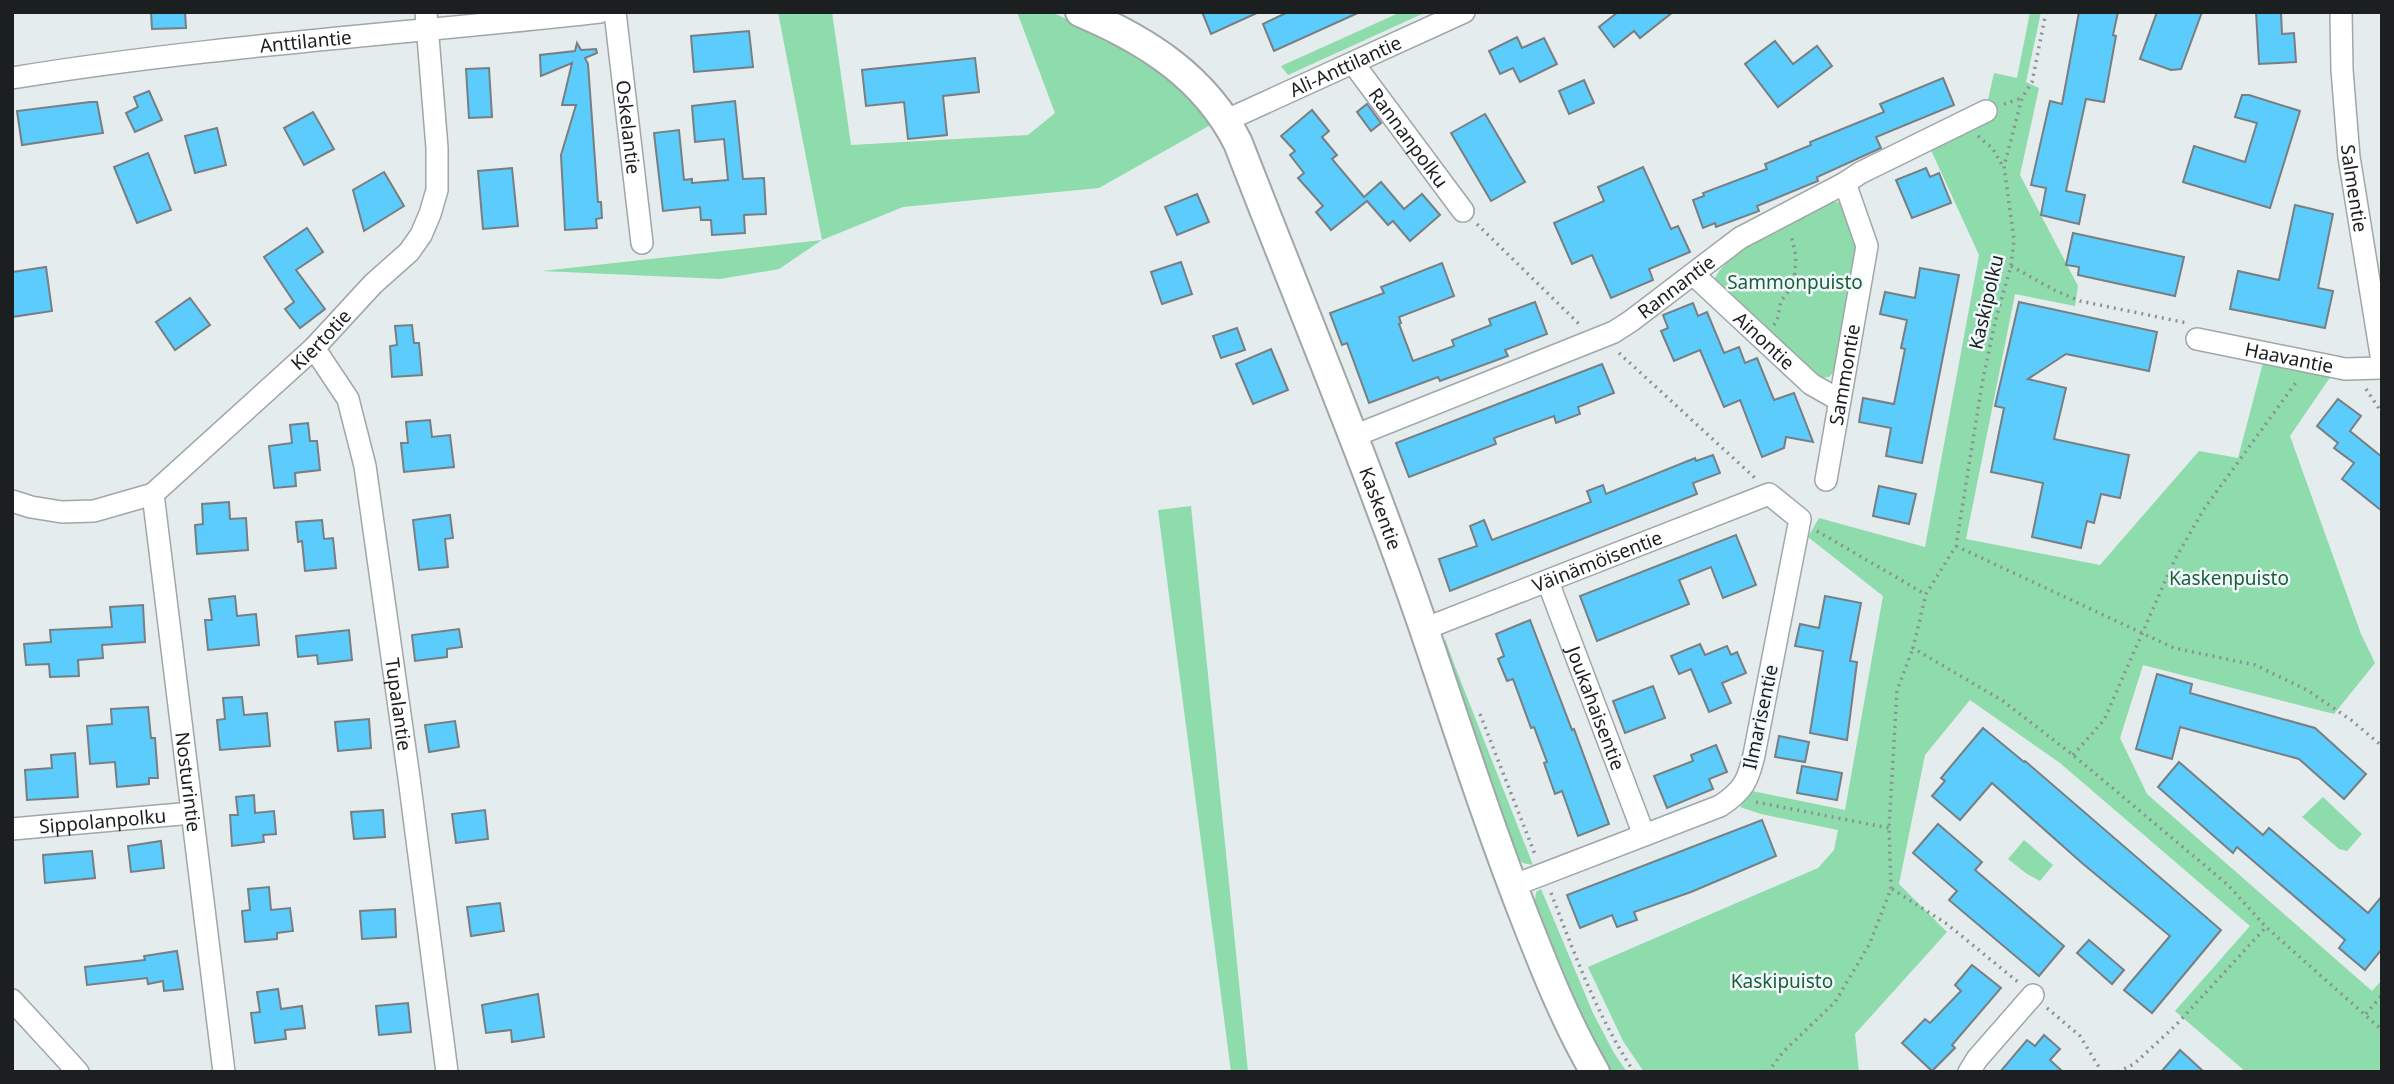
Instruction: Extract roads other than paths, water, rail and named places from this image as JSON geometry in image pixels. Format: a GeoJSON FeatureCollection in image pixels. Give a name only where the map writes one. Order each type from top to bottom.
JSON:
{"type":"FeatureCollection","features":[{"type":"Feature","properties":{"kind":"street","name":"Anttilantie"},"geometry":{"type":"LineString","coordinates":[[12,78],[428,22],[600,12]]}},
{"type":"Feature","properties":{"kind":"street","name":"Oskelantie"},"geometry":{"type":"LineString","coordinates":[[615,12],[642,243]]}},
{"type":"Feature","properties":{"kind":"street","name":"Kaskentie"},"geometry":{"type":"LineString","coordinates":[[1080,12],[1111,25],[1164,55],[1200,88],[1227,120],[1354,436],[1424,629],[1480,800],[1512,886],[1554,992],[1575,1038],[1595,1072]]}},
{"type":"Feature","properties":{"kind":"street","name":"Ali-Anttilantie"},"geometry":{"type":"LineString","coordinates":[[1227,120],[1464,12]]}},
{"type":"Feature","properties":{"kind":"street","name":"Salmentie"},"geometry":{"type":"LineString","coordinates":[[2341,12],[2342,70],[2350,157],[2382,361]]}},
{"type":"Feature","properties":{"kind":"street","name":"Kiertotie"},"geometry":{"type":"LineString","coordinates":[[12,501],[31,508],[62,512],[94,511],[153,494],[314,348],[373,284],[409,252],[421,235],[430,214],[438,174],[428,22]]}},
{"type":"Feature","properties":{"kind":"street","name":"Rannanpolku"},"geometry":{"type":"LineString","coordinates":[[1353,63],[1463,211]]}},
{"type":"Feature","properties":{"kind":"street","name":"Rannantie"},"geometry":{"type":"LineString","coordinates":[[1354,436],[1614,332],[1694,275],[1740,238],[1860,173],[1986,111]]}},
{"type":"Feature","properties":{"kind":"street","name":"Sammontie"},"geometry":{"type":"LineString","coordinates":[[1826,480],[1867,246],[1845,183]]}},
{"type":"Feature","properties":{"kind":"street","name":"Ainontie"},"geometry":{"type":"LineString","coordinates":[[1694,275],[1811,384],[1839,400]]}},
{"type":"Feature","properties":{"kind":"street","name":"Haavantie"},"geometry":{"type":"LineString","coordinates":[[2197,332],[2302,361],[2345,369],[2382,368]]}},
{"type":"Feature","properties":{"kind":"street","name":"Tupalantie"},"geometry":{"type":"LineString","coordinates":[[314,348],[348,399],[365,466],[447,1072]]}},
{"type":"Feature","properties":{"kind":"street","name":"Nosturintie"},"geometry":{"type":"LineString","coordinates":[[153,494],[224,1072]]}},
{"type":"Feature","properties":{"kind":"street","name":"Väinämöisentie"},"geometry":{"type":"LineString","coordinates":[[1424,629],[1769,494]]}},
{"type":"Feature","properties":{"kind":"street","name":"Ilmarisentie"},"geometry":{"type":"LineString","coordinates":[[1512,886],[1720,806],[1738,794],[1749,777],[1800,519],[1769,494]]}},
{"type":"Feature","properties":{"kind":"street","name":"Joukahaisentie"},"geometry":{"type":"LineString","coordinates":[[1548,582],[1644,835]]}},
{"type":"Feature","properties":{"kind":"street","name":"Sippolanpolku"},"geometry":{"type":"LineString","coordinates":[[12,830],[192,813]]}},
{"type":"Feature","properties":{"kind":"street"},"geometry":{"type":"LineString","coordinates":[[1969,1072],[2032,995]]}},
{"type":"Feature","properties":{"kind":"street"},"geometry":{"type":"LineString","coordinates":[[12,1000],[78,1072]]}},
{"type":"Feature","properties":{"kind":"park label","name":"Sammonpuisto"},"geometry":{"type":"Point","coordinates":[1795,282]}},
{"type":"Feature","properties":{"kind":"park label","name":"Kaskenpuisto"},"geometry":{"type":"Point","coordinates":[2229,578]}},
{"type":"Feature","properties":{"kind":"park label","name":"Kaskipuisto"},"geometry":{"type":"Point","coordinates":[1782,981]}}]}
